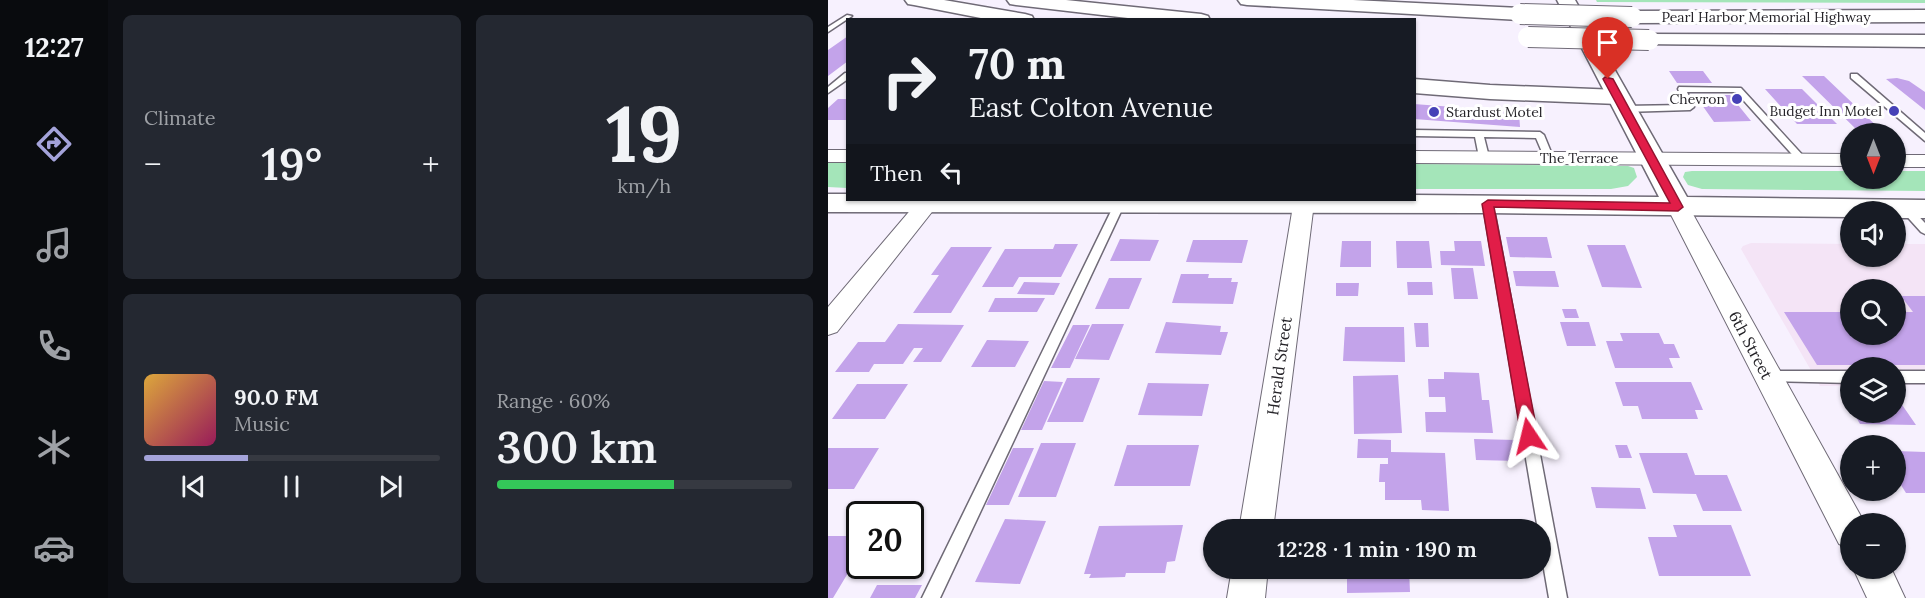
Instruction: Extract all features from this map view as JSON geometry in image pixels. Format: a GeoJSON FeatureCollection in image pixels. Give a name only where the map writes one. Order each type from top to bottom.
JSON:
{"type":"FeatureCollection","features":[{"type":"Feature","properties":{"kind":"main road"},"geometry":{"type":"LineString","coordinates":[[914,0],[1014,18]]}},
{"type":"Feature","properties":{"kind":"main road"},"geometry":{"type":"LineString","coordinates":[[1016,0],[1182,18]]}},
{"type":"Feature","properties":{"kind":"main road","name":"Pearl Harbor Memorial Highway"},"geometry":{"type":"LineString","coordinates":[[1247,0],[1520,14],[1632,17],[1925,16]]}},
{"type":"Feature","properties":{"kind":"main road","name":"6th Street"},"geometry":{"type":"LineString","coordinates":[[1566,0],[1678,207]]}},
{"type":"Feature","properties":{"kind":"main road","name":"Pearl Harbor Memorial Highway"},"geometry":{"type":"LineString","coordinates":[[1505,36],[1649,40],[1925,41]]}},
{"type":"Feature","properties":{"kind":"main road"},"geometry":{"type":"LineString","coordinates":[[1416,86],[1621,103]]}},
{"type":"Feature","properties":{"kind":"main road"},"geometry":{"type":"LineString","coordinates":[[828,202],[1488,204],[1915,209]]}},
{"type":"Feature","properties":{"kind":"street"},"geometry":{"type":"LineString","coordinates":[[828,156],[846,156]]}},
{"type":"Feature","properties":{"kind":"street","name":"The Terrace"},"geometry":{"type":"LineString","coordinates":[[1416,157],[1840,160]]}},
{"type":"Feature","properties":{"kind":"street"},"geometry":{"type":"LineString","coordinates":[[1906,161],[1925,161]]}},
{"type":"Feature","properties":{"kind":"street"},"geometry":{"type":"LineString","coordinates":[[828,326],[928,203]]}},
{"type":"Feature","properties":{"kind":"street","name":"Herald Street"},"geometry":{"type":"LineString","coordinates":[[1258,519],[1303,203]]}},
{"type":"Feature","properties":{"kind":"street","name":"6th Street"},"geometry":{"type":"LineString","coordinates":[[1678,207],[1841,513]]}},
{"type":"Feature","properties":{"kind":"street"},"geometry":{"type":"LineString","coordinates":[[1246,598],[1249,579]]}},
{"type":"Feature","properties":{"kind":"street"},"geometry":{"type":"LineString","coordinates":[[1876,579],[1886,598]]}},
{"type":"Feature","properties":{"kind":"lane"},"geometry":{"type":"LineString","coordinates":[[828,30],[849,16]]}},
{"type":"Feature","properties":{"kind":"lane"},"geometry":{"type":"LineString","coordinates":[[1854,76],[1925,138]]}},
{"type":"Feature","properties":{"kind":"lane"},"geometry":{"type":"LineString","coordinates":[[830,89],[846,77]]}},
{"type":"Feature","properties":{"kind":"lane"},"geometry":{"type":"LineString","coordinates":[[830,89],[846,87]]}},
{"type":"Feature","properties":{"kind":"lane"},"geometry":{"type":"LineString","coordinates":[[1621,103],[1690,107],[1682,89],[1738,90],[1802,160]]}},
{"type":"Feature","properties":{"kind":"lane"},"geometry":{"type":"LineString","coordinates":[[1416,133],[1540,135],[1548,157]]}},
{"type":"Feature","properties":{"kind":"lane"},"geometry":{"type":"LineString","coordinates":[[1479,134],[1484,157]]}},
{"type":"Feature","properties":{"kind":"lane"},"geometry":{"type":"LineString","coordinates":[[931,598],[1120,203]]}},
{"type":"Feature","properties":{"kind":"lane"},"geometry":{"type":"LineString","coordinates":[[1488,204],[1558,598]]}},
{"type":"Feature","properties":{"kind":"lane"},"geometry":{"type":"LineString","coordinates":[[1915,209],[1925,230]]}},
{"type":"Feature","properties":{"kind":"lane"},"geometry":{"type":"LineString","coordinates":[[1768,376],[1840,377]]}},
{"type":"Feature","properties":{"kind":"lane"},"geometry":{"type":"LineString","coordinates":[[1906,377],[1925,377]]}},
{"type":"Feature","properties":{"kind":"shaded area"},"geometry":{"type":"Polygon","coordinates":[[[1751,243],[1840,244],[1840,267],[1906,267],[1906,244],[1925,244],[1925,385],[1906,385],[1906,357],[1840,357],[1840,386],[1820,386],[1741,249],[1751,243]]]}},
{"type":"Feature","properties":{"kind":"green space"},"geometry":{"type":"Polygon","coordinates":[[[1596,0],[1925,0],[1925,3],[1597,2],[1596,0]]]}},
{"type":"Feature","properties":{"kind":"green space"},"geometry":{"type":"Polygon","coordinates":[[[828,163],[846,163],[846,188],[828,187],[828,163]]]}},
{"type":"Feature","properties":{"kind":"green space"},"geometry":{"type":"Polygon","coordinates":[[[1416,164],[1628,166],[1634,168],[1637,177],[1628,186],[1611,189],[1416,189],[1416,164]]]}},
{"type":"Feature","properties":{"kind":"green space"},"geometry":{"type":"Polygon","coordinates":[[[1840,171],[1840,189],[1906,189],[1906,171],[1925,171],[1925,191],[1702,189],[1688,185],[1683,177],[1685,172],[1840,171]]]}},
{"type":"Feature","properties":{"kind":"building"},"geometry":{"type":"Polygon","coordinates":[[[846,37],[846,62],[828,76],[828,50],[846,37]]]}},
{"type":"Feature","properties":{"kind":"building"},"geometry":{"type":"Polygon","coordinates":[[[1669,71],[1703,71],[1712,83],[1677,83],[1669,71]]]}},
{"type":"Feature","properties":{"kind":"building"},"geometry":{"type":"Polygon","coordinates":[[[1802,76],[1824,76],[1873,123],[1850,123],[1802,76]]]}},
{"type":"Feature","properties":{"kind":"building"},"geometry":{"type":"Polygon","coordinates":[[[1897,78],[1909,81],[1925,92],[1925,110],[1886,79],[1897,78]]]}},
{"type":"Feature","properties":{"kind":"building"},"geometry":{"type":"Polygon","coordinates":[[[1765,89],[1802,89],[1837,124],[1797,124],[1765,89]]]}},
{"type":"Feature","properties":{"kind":"building"},"geometry":{"type":"Polygon","coordinates":[[[1695,95],[1730,95],[1751,121],[1714,122],[1695,95]]]}},
{"type":"Feature","properties":{"kind":"building"},"geometry":{"type":"Polygon","coordinates":[[[838,99],[846,99],[846,120],[828,120],[828,108],[838,99]]]}},
{"type":"Feature","properties":{"kind":"building"},"geometry":{"type":"Polygon","coordinates":[[[1416,104],[1519,112],[1520,127],[1416,119],[1416,104]]]}},
{"type":"Feature","properties":{"kind":"building"},"geometry":{"type":"Polygon","coordinates":[[[1506,237],[1547,237],[1552,258],[1510,257],[1506,237]]]}},
{"type":"Feature","properties":{"kind":"building"},"geometry":{"type":"Polygon","coordinates":[[[1120,239],[1159,240],[1150,261],[1110,261],[1120,239]]]}},
{"type":"Feature","properties":{"kind":"building"},"geometry":{"type":"Polygon","coordinates":[[[1193,240],[1248,240],[1242,263],[1186,262],[1193,240]]]}},
{"type":"Feature","properties":{"kind":"building"},"geometry":{"type":"Polygon","coordinates":[[[1342,241],[1371,241],[1371,267],[1340,267],[1342,241]]]}},
{"type":"Feature","properties":{"kind":"building"},"geometry":{"type":"Polygon","coordinates":[[[1396,241],[1429,241],[1432,268],[1397,268],[1396,241]]]}},
{"type":"Feature","properties":{"kind":"building"},"geometry":{"type":"Polygon","coordinates":[[[1454,241],[1481,241],[1485,266],[1441,265],[1440,251],[1455,251],[1454,241]]]}},
{"type":"Feature","properties":{"kind":"building"},"geometry":{"type":"Polygon","coordinates":[[[1055,244],[1078,244],[1061,277],[1019,277],[1013,287],[982,287],[1005,249],[1053,249],[1055,244]]]}},
{"type":"Feature","properties":{"kind":"building"},"geometry":{"type":"Polygon","coordinates":[[[1587,245],[1625,245],[1642,288],[1602,287],[1587,245]]]}},
{"type":"Feature","properties":{"kind":"building"},"geometry":{"type":"Polygon","coordinates":[[[951,247],[992,247],[951,313],[913,313],[939,275],[931,275],[951,247]]]}},
{"type":"Feature","properties":{"kind":"building"},"geometry":{"type":"Polygon","coordinates":[[[1451,268],[1473,268],[1478,299],[1454,299],[1451,268]]]}},
{"type":"Feature","properties":{"kind":"building"},"geometry":{"type":"Polygon","coordinates":[[[1513,271],[1555,271],[1559,287],[1516,286],[1513,271]]]}},
{"type":"Feature","properties":{"kind":"building"},"geometry":{"type":"Polygon","coordinates":[[[1181,274],[1209,274],[1208,278],[1232,278],[1231,282],[1238,282],[1233,304],[1172,303],[1181,274]]]}},
{"type":"Feature","properties":{"kind":"building"},"geometry":{"type":"Polygon","coordinates":[[[1109,278],[1142,278],[1129,309],[1095,309],[1109,278]]]}},
{"type":"Feature","properties":{"kind":"building"},"geometry":{"type":"Polygon","coordinates":[[[1024,282],[1060,283],[1054,295],[1017,294],[1024,282]]]}},
{"type":"Feature","properties":{"kind":"building"},"geometry":{"type":"Polygon","coordinates":[[[1407,282],[1432,282],[1433,295],[1408,295],[1407,282]]]}},
{"type":"Feature","properties":{"kind":"building"},"geometry":{"type":"Polygon","coordinates":[[[1336,283],[1359,283],[1358,296],[1336,296],[1336,283]]]}},
{"type":"Feature","properties":{"kind":"building"},"geometry":{"type":"Polygon","coordinates":[[[1906,296],[1925,296],[1925,365],[1906,365],[1906,357],[1840,357],[1840,365],[1817,365],[1784,312],[1840,312],[1840,345],[1906,345],[1906,312],[1913,312],[1906,303],[1906,296]]]}},
{"type":"Feature","properties":{"kind":"building"},"geometry":{"type":"Polygon","coordinates":[[[995,298],[1045,298],[1037,312],[988,312],[995,298]]]}},
{"type":"Feature","properties":{"kind":"building"},"geometry":{"type":"Polygon","coordinates":[[[1562,309],[1576,309],[1579,318],[1565,318],[1562,309]]]}},
{"type":"Feature","properties":{"kind":"building"},"geometry":{"type":"Polygon","coordinates":[[[1166,322],[1221,326],[1220,332],[1228,332],[1221,355],[1155,353],[1166,322]]]}},
{"type":"Feature","properties":{"kind":"building"},"geometry":{"type":"Polygon","coordinates":[[[1560,322],[1589,322],[1596,346],[1567,346],[1560,322]]]}},
{"type":"Feature","properties":{"kind":"building"},"geometry":{"type":"Polygon","coordinates":[[[1414,323],[1428,323],[1429,347],[1416,347],[1414,323]]]}},
{"type":"Feature","properties":{"kind":"building"},"geometry":{"type":"Polygon","coordinates":[[[898,324],[964,325],[941,362],[913,362],[923,348],[914,348],[903,364],[874,364],[869,372],[835,372],[858,342],[885,342],[898,324]]]}},
{"type":"Feature","properties":{"kind":"building"},"geometry":{"type":"Polygon","coordinates":[[[1092,324],[1124,324],[1109,360],[1075,359],[1092,324]]]}},
{"type":"Feature","properties":{"kind":"building"},"geometry":{"type":"Polygon","coordinates":[[[1073,325],[1090,325],[1070,368],[1051,368],[1073,325]]]}},
{"type":"Feature","properties":{"kind":"building"},"geometry":{"type":"Polygon","coordinates":[[[1345,327],[1404,327],[1405,362],[1343,361],[1345,327]]]}},
{"type":"Feature","properties":{"kind":"building"},"geometry":{"type":"Polygon","coordinates":[[[1620,333],[1659,333],[1664,344],[1674,344],[1680,358],[1669,358],[1673,368],[1615,368],[1606,341],[1623,341],[1620,333]]]}},
{"type":"Feature","properties":{"kind":"building"},"geometry":{"type":"Polygon","coordinates":[[[987,340],[1029,341],[1015,367],[971,367],[987,340]]]}},
{"type":"Feature","properties":{"kind":"building"},"geometry":{"type":"Polygon","coordinates":[[[1444,372],[1479,373],[1482,400],[1489,400],[1493,433],[1426,432],[1425,412],[1446,412],[1445,397],[1429,397],[1428,379],[1444,379],[1444,372]]]}},
{"type":"Feature","properties":{"kind":"building"},"geometry":{"type":"Polygon","coordinates":[[[1398,375],[1402,433],[1354,434],[1353,376],[1398,375]]]}},
{"type":"Feature","properties":{"kind":"building"},"geometry":{"type":"Polygon","coordinates":[[[1067,378],[1100,378],[1083,422],[1047,422],[1067,378]]]}},
{"type":"Feature","properties":{"kind":"building"},"geometry":{"type":"Polygon","coordinates":[[[1044,381],[1063,382],[1042,430],[1021,430],[1044,381]]]}},
{"type":"Feature","properties":{"kind":"building"},"geometry":{"type":"Polygon","coordinates":[[[1615,382],[1691,382],[1703,410],[1695,410],[1698,419],[1642,419],[1638,406],[1623,406],[1615,382]]]}},
{"type":"Feature","properties":{"kind":"building"},"geometry":{"type":"Polygon","coordinates":[[[1148,383],[1209,384],[1202,416],[1138,415],[1148,383]]]}},
{"type":"Feature","properties":{"kind":"building"},"geometry":{"type":"Polygon","coordinates":[[[857,384],[908,384],[885,419],[832,419],[857,384]]]}},
{"type":"Feature","properties":{"kind":"building"},"geometry":{"type":"Polygon","coordinates":[[[1906,410],[1916,425],[1860,424],[1906,423],[1906,410]]]}},
{"type":"Feature","properties":{"kind":"building"},"geometry":{"type":"Polygon","coordinates":[[[1358,439],[1391,440],[1391,452],[1445,453],[1449,511],[1422,510],[1421,500],[1385,500],[1385,482],[1379,482],[1380,464],[1388,464],[1388,458],[1357,458],[1358,439]]]}},
{"type":"Feature","properties":{"kind":"building"},"geometry":{"type":"Polygon","coordinates":[[[1474,439],[1516,440],[1519,461],[1476,460],[1474,439]]]}},
{"type":"Feature","properties":{"kind":"building"},"geometry":{"type":"Polygon","coordinates":[[[1041,443],[1076,443],[1056,497],[1018,497],[1041,443]]]}},
{"type":"Feature","properties":{"kind":"building"},"geometry":{"type":"Polygon","coordinates":[[[1127,445],[1199,445],[1190,486],[1114,486],[1127,445]]]}},
{"type":"Feature","properties":{"kind":"building"},"geometry":{"type":"Polygon","coordinates":[[[1615,445],[1627,445],[1632,458],[1619,458],[1615,445]]]}},
{"type":"Feature","properties":{"kind":"building"},"geometry":{"type":"Polygon","coordinates":[[[828,448],[879,448],[854,489],[828,489],[828,448]]]}},
{"type":"Feature","properties":{"kind":"building"},"geometry":{"type":"Polygon","coordinates":[[[1013,448],[1034,448],[1009,505],[986,505],[1013,448]]]}},
{"type":"Feature","properties":{"kind":"building"},"geometry":{"type":"Polygon","coordinates":[[[1906,451],[1925,452],[1925,493],[1906,493],[1906,451]]]}},
{"type":"Feature","properties":{"kind":"building"},"geometry":{"type":"Polygon","coordinates":[[[1639,453],[1687,453],[1695,475],[1727,475],[1742,511],[1703,511],[1696,494],[1653,493],[1639,453]]]}},
{"type":"Feature","properties":{"kind":"building"},"geometry":{"type":"Polygon","coordinates":[[[1591,487],[1640,488],[1646,509],[1596,508],[1591,487]]]}},
{"type":"Feature","properties":{"kind":"building"},"geometry":{"type":"Polygon","coordinates":[[[1005,519],[1046,521],[1020,584],[975,582],[1005,519]]]}},
{"type":"Feature","properties":{"kind":"building"},"geometry":{"type":"Polygon","coordinates":[[[1183,525],[1175,561],[1167,562],[1165,573],[1126,573],[1125,577],[1089,578],[1091,574],[1084,574],[1099,526],[1183,525]]]}},
{"type":"Feature","properties":{"kind":"building"},"geometry":{"type":"Polygon","coordinates":[[[1673,525],[1731,525],[1751,576],[1659,576],[1648,537],[1677,537],[1673,525]]]}},
{"type":"Feature","properties":{"kind":"building"},"geometry":{"type":"Polygon","coordinates":[[[828,536],[846,536],[846,576],[833,598],[828,598],[828,536]]]}},
{"type":"Feature","properties":{"kind":"building"},"geometry":{"type":"Polygon","coordinates":[[[1347,579],[1409,579],[1410,592],[1347,593],[1347,579]]]}},
{"type":"Feature","properties":{"kind":"building"},"geometry":{"type":"Polygon","coordinates":[[[877,585],[922,585],[915,598],[870,598],[877,585]]]}},
{"type":"Feature","properties":{"kind":"place","name":"Chevron"},"geometry":{"type":"Point","coordinates":[1737,99]}},
{"type":"Feature","properties":{"kind":"place","name":"Budget Inn Motel"},"geometry":{"type":"Point","coordinates":[1894,111]}},
{"type":"Feature","properties":{"kind":"place","name":"Stardust Motel"},"geometry":{"type":"Point","coordinates":[1434,112]}},
{"type":"Feature","properties":{"kind":"route"},"geometry":{"type":"LineString","coordinates":[[1529,436],[1488,204],[1678,207],[1608,79]]}}]}
